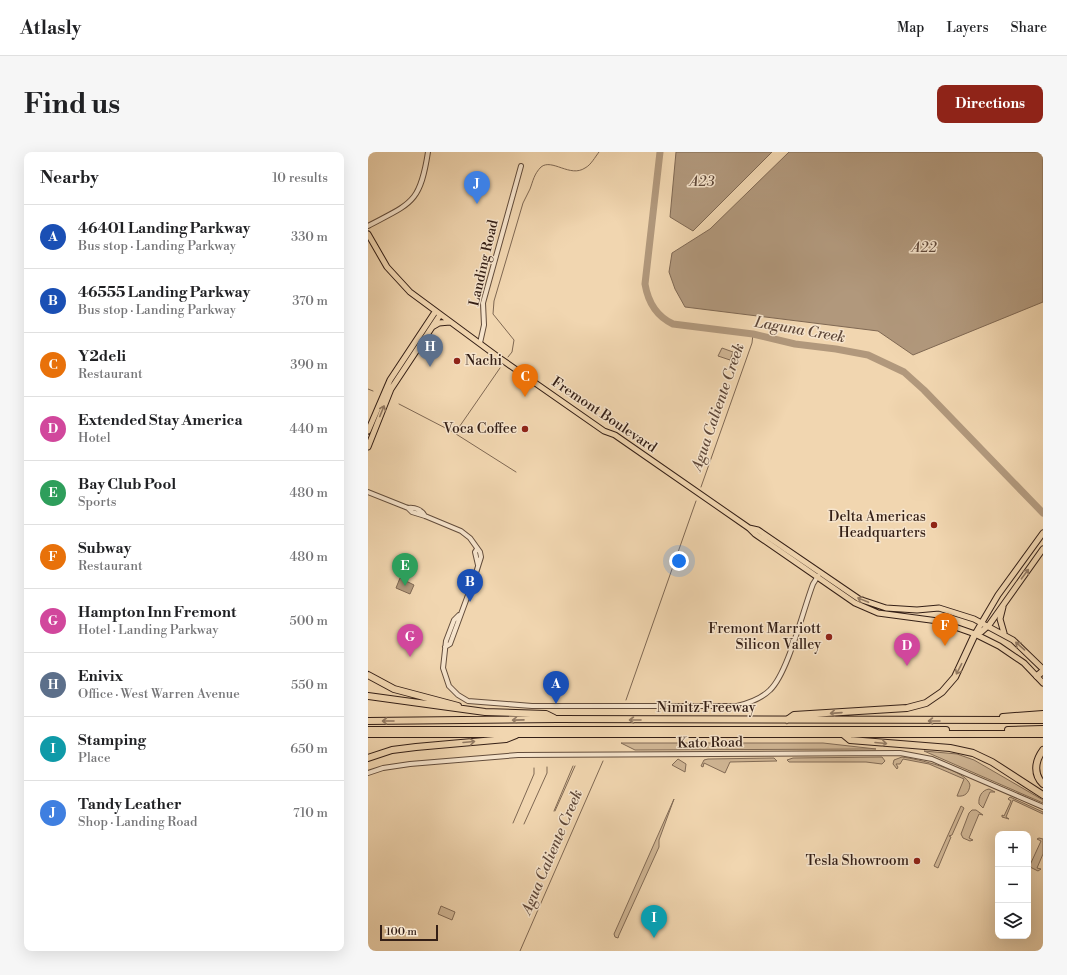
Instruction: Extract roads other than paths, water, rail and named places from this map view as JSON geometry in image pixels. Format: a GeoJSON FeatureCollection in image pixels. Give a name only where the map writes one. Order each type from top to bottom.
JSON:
{"type":"FeatureCollection","features":[{"type":"Feature","properties":{"kind":"highway"},"geometry":{"type":"LineString","coordinates":[[786,720],[794,715],[907,708],[926,703],[942,692],[955,677],[975,634]]}},
{"type":"Feature","properties":{"kind":"highway"},"geometry":{"type":"LineString","coordinates":[[1037,676],[1043,670]]}},
{"type":"Feature","properties":{"kind":"highway"},"geometry":{"type":"LineString","coordinates":[[368,674],[394,689],[470,709],[485,712],[546,714],[557,719]]}},
{"type":"Feature","properties":{"kind":"highway"},"geometry":{"type":"LineString","coordinates":[[368,696],[470,709]]}},
{"type":"Feature","properties":{"kind":"highway"},"geometry":{"type":"LineString","coordinates":[[955,721],[1043,714]]}},
{"type":"Feature","properties":{"kind":"highway","name":"Nimitz Freeway"},"geometry":{"type":"LineString","coordinates":[[368,721],[557,719],[1043,720]]}},
{"type":"Feature","properties":{"kind":"highway"},"geometry":{"type":"LineString","coordinates":[[368,730],[1043,730]]}},
{"type":"Feature","properties":{"kind":"highway","name":"Nimitz Freeway"},"geometry":{"type":"LineString","coordinates":[[368,734],[1043,734]]}},
{"type":"Feature","properties":{"kind":"highway"},"geometry":{"type":"LineString","coordinates":[[368,738],[392,734]]}},
{"type":"Feature","properties":{"kind":"highway"},"geometry":{"type":"LineString","coordinates":[[368,758],[392,750],[506,739],[519,734]]}},
{"type":"Feature","properties":{"kind":"highway"},"geometry":{"type":"LineString","coordinates":[[844,735],[850,740],[950,748],[973,753],[992,762],[1043,796]]}},
{"type":"Feature","properties":{"kind":"highway"},"geometry":{"type":"LineString","coordinates":[[1043,750],[1038,758],[1036,766],[1037,774],[1043,784]]}},
{"type":"Feature","properties":{"kind":"main road","name":"Fremont Boulevard"},"geometry":{"type":"LineString","coordinates":[[368,234],[385,263],[397,279],[410,292],[437,313],[604,431],[615,435],[755,534],[819,576],[859,599],[893,608],[946,610],[981,622],[1004,633],[1022,648],[1043,670]]}},
{"type":"Feature","properties":{"kind":"main road"},"geometry":{"type":"LineString","coordinates":[[368,447],[391,389],[430,329],[437,313]]}},
{"type":"Feature","properties":{"kind":"main road"},"geometry":{"type":"LineString","coordinates":[[368,431],[390,380],[437,313]]}},
{"type":"Feature","properties":{"kind":"main road"},"geometry":{"type":"LineString","coordinates":[[430,329],[438,323],[450,322]]}},
{"type":"Feature","properties":{"kind":"main road"},"geometry":{"type":"LineString","coordinates":[[975,634],[1005,585],[1043,533]]}},
{"type":"Feature","properties":{"kind":"main road"},"geometry":{"type":"LineString","coordinates":[[975,634],[981,632],[989,626],[1006,599],[1043,549]]}},
{"type":"Feature","properties":{"kind":"main road","name":"Fremont Boulevard"},"geometry":{"type":"LineString","coordinates":[[819,576],[850,600],[878,613],[938,621],[975,634],[1008,652],[1037,676],[1043,684]]}},
{"type":"Feature","properties":{"kind":"main road"},"geometry":{"type":"LineString","coordinates":[[1004,633],[1001,614],[1006,599]]}},
{"type":"Feature","properties":{"kind":"main road"},"geometry":{"type":"LineString","coordinates":[[878,613],[881,610],[893,608]]}},
{"type":"Feature","properties":{"kind":"main road"},"geometry":{"type":"LineString","coordinates":[[900,617],[905,612],[917,610]]}},
{"type":"Feature","properties":{"kind":"street"},"geometry":{"type":"LineString","coordinates":[[368,226],[403,207],[416,195],[424,177],[428,152]]}},
{"type":"Feature","properties":{"kind":"street","name":"Landing Road"},"geometry":{"type":"LineString","coordinates":[[480,343],[484,325],[483,303],[521,166]]}},
{"type":"Feature","properties":{"kind":"street"},"geometry":{"type":"LineString","coordinates":[[368,492],[408,508],[412,512],[421,516],[426,516],[461,531],[470,538],[477,549],[475,552],[478,565],[459,615],[454,620],[446,641],[443,668],[446,681],[458,695],[474,702],[532,706],[737,706],[759,698],[776,684],[784,666],[813,584],[819,576]]}},
{"type":"Feature","properties":{"kind":"street","name":"Kato Road"},"geometry":{"type":"LineString","coordinates":[[368,773],[396,765],[510,755],[900,753],[932,759],[1043,807]]}},
{"type":"Feature","properties":{"kind":"water","name":"A23"},"geometry":{"type":"Polygon","coordinates":[[[676,152],[772,152],[693,231],[670,217],[676,152]]]}},
{"type":"Feature","properties":{"kind":"water","name":"A22"},"geometry":{"type":"Polygon","coordinates":[[[789,152],[1043,152],[1043,302],[913,355],[878,331],[685,307],[675,289],[669,272],[672,253],[710,229],[789,152]]]}},
{"type":"Feature","properties":{"kind":"water"},"geometry":{"type":"Polygon","coordinates":[[[400,578],[414,585],[410,594],[396,588],[400,578]]]}},
{"type":"Feature","properties":{"kind":"waterway"},"geometry":{"type":"LineString","coordinates":[[508,357],[512,352],[514,340],[493,314],[494,301],[523,203],[534,178],[541,167],[545,165],[556,166],[573,171],[585,168],[593,161],[599,152]]}},
{"type":"Feature","properties":{"kind":"waterway","name":"Laguna Creek"},"geometry":{"type":"LineString","coordinates":[[660,152],[645,284],[648,297],[657,313],[673,324],[753,334],[795,344],[868,355],[904,372],[924,390],[1043,513]]}},
{"type":"Feature","properties":{"kind":"waterway","name":"Agua Caliente Creek"},"geometry":{"type":"LineString","coordinates":[[701,487],[752,343],[753,334]]}},
{"type":"Feature","properties":{"kind":"waterway"},"geometry":{"type":"LineString","coordinates":[[399,404],[455,433],[500,368]]}},
{"type":"Feature","properties":{"kind":"waterway"},"geometry":{"type":"LineString","coordinates":[[368,389],[373,391]]}},
{"type":"Feature","properties":{"kind":"waterway"},"geometry":{"type":"LineString","coordinates":[[456,434],[516,472]]}},
{"type":"Feature","properties":{"kind":"waterway","name":"Agua Caliente Creek"},"geometry":{"type":"LineString","coordinates":[[626,700],[696,501]]}},
{"type":"Feature","properties":{"kind":"waterway","name":"Agua Caliente Creek"},"geometry":{"type":"LineString","coordinates":[[520,951],[603,761]]}},
{"type":"Feature","properties":{"kind":"waterway"},"geometry":{"type":"LineString","coordinates":[[554,811],[573,766]]}},
{"type":"Feature","properties":{"kind":"waterway"},"geometry":{"type":"LineString","coordinates":[[555,811],[575,766]]}},
{"type":"Feature","properties":{"kind":"waterway"},"geometry":{"type":"LineString","coordinates":[[524,824],[547,773],[547,767]]}},
{"type":"Feature","properties":{"kind":"waterway"},"geometry":{"type":"LineString","coordinates":[[513,823],[534,774],[534,768]]}},
{"type":"Feature","properties":{"kind":"place","name":"Tandy Leather"},"geometry":{"type":"Point","coordinates":[477,204]}},
{"type":"Feature","properties":{"kind":"place","name":"Nachi"},"geometry":{"type":"Point","coordinates":[457,361]}},
{"type":"Feature","properties":{"kind":"place","name":"Enivix"},"geometry":{"type":"Point","coordinates":[430,367]}},
{"type":"Feature","properties":{"kind":"place","name":"Y2deli"},"geometry":{"type":"Point","coordinates":[525,397]}},
{"type":"Feature","properties":{"kind":"place","name":"Voca Coffee"},"geometry":{"type":"Point","coordinates":[525,429]}},
{"type":"Feature","properties":{"kind":"place","name":"Delta Americas Headquarters"},"geometry":{"type":"Point","coordinates":[934,525]}},
{"type":"Feature","properties":{"kind":"place","name":"Bay Club Pool"},"geometry":{"type":"Point","coordinates":[405,586]}},
{"type":"Feature","properties":{"kind":"place","name":"46555 Landing Parkway"},"geometry":{"type":"Point","coordinates":[470,602]}},
{"type":"Feature","properties":{"kind":"place","name":"Fremont Marriott Silicon Valley"},"geometry":{"type":"Point","coordinates":[829,637]}},
{"type":"Feature","properties":{"kind":"place","name":"Subway"},"geometry":{"type":"Point","coordinates":[945,646]}},
{"type":"Feature","properties":{"kind":"place","name":"Hampton Inn Fremont"},"geometry":{"type":"Point","coordinates":[410,657]}},
{"type":"Feature","properties":{"kind":"place","name":"Extended Stay America"},"geometry":{"type":"Point","coordinates":[907,666]}},
{"type":"Feature","properties":{"kind":"place","name":"46401 Landing Parkway"},"geometry":{"type":"Point","coordinates":[556,704]}},
{"type":"Feature","properties":{"kind":"place","name":"Tesla Showroom"},"geometry":{"type":"Point","coordinates":[917,861]}},
{"type":"Feature","properties":{"kind":"place","name":"Stamping"},"geometry":{"type":"Point","coordinates":[654,938]}}]}
